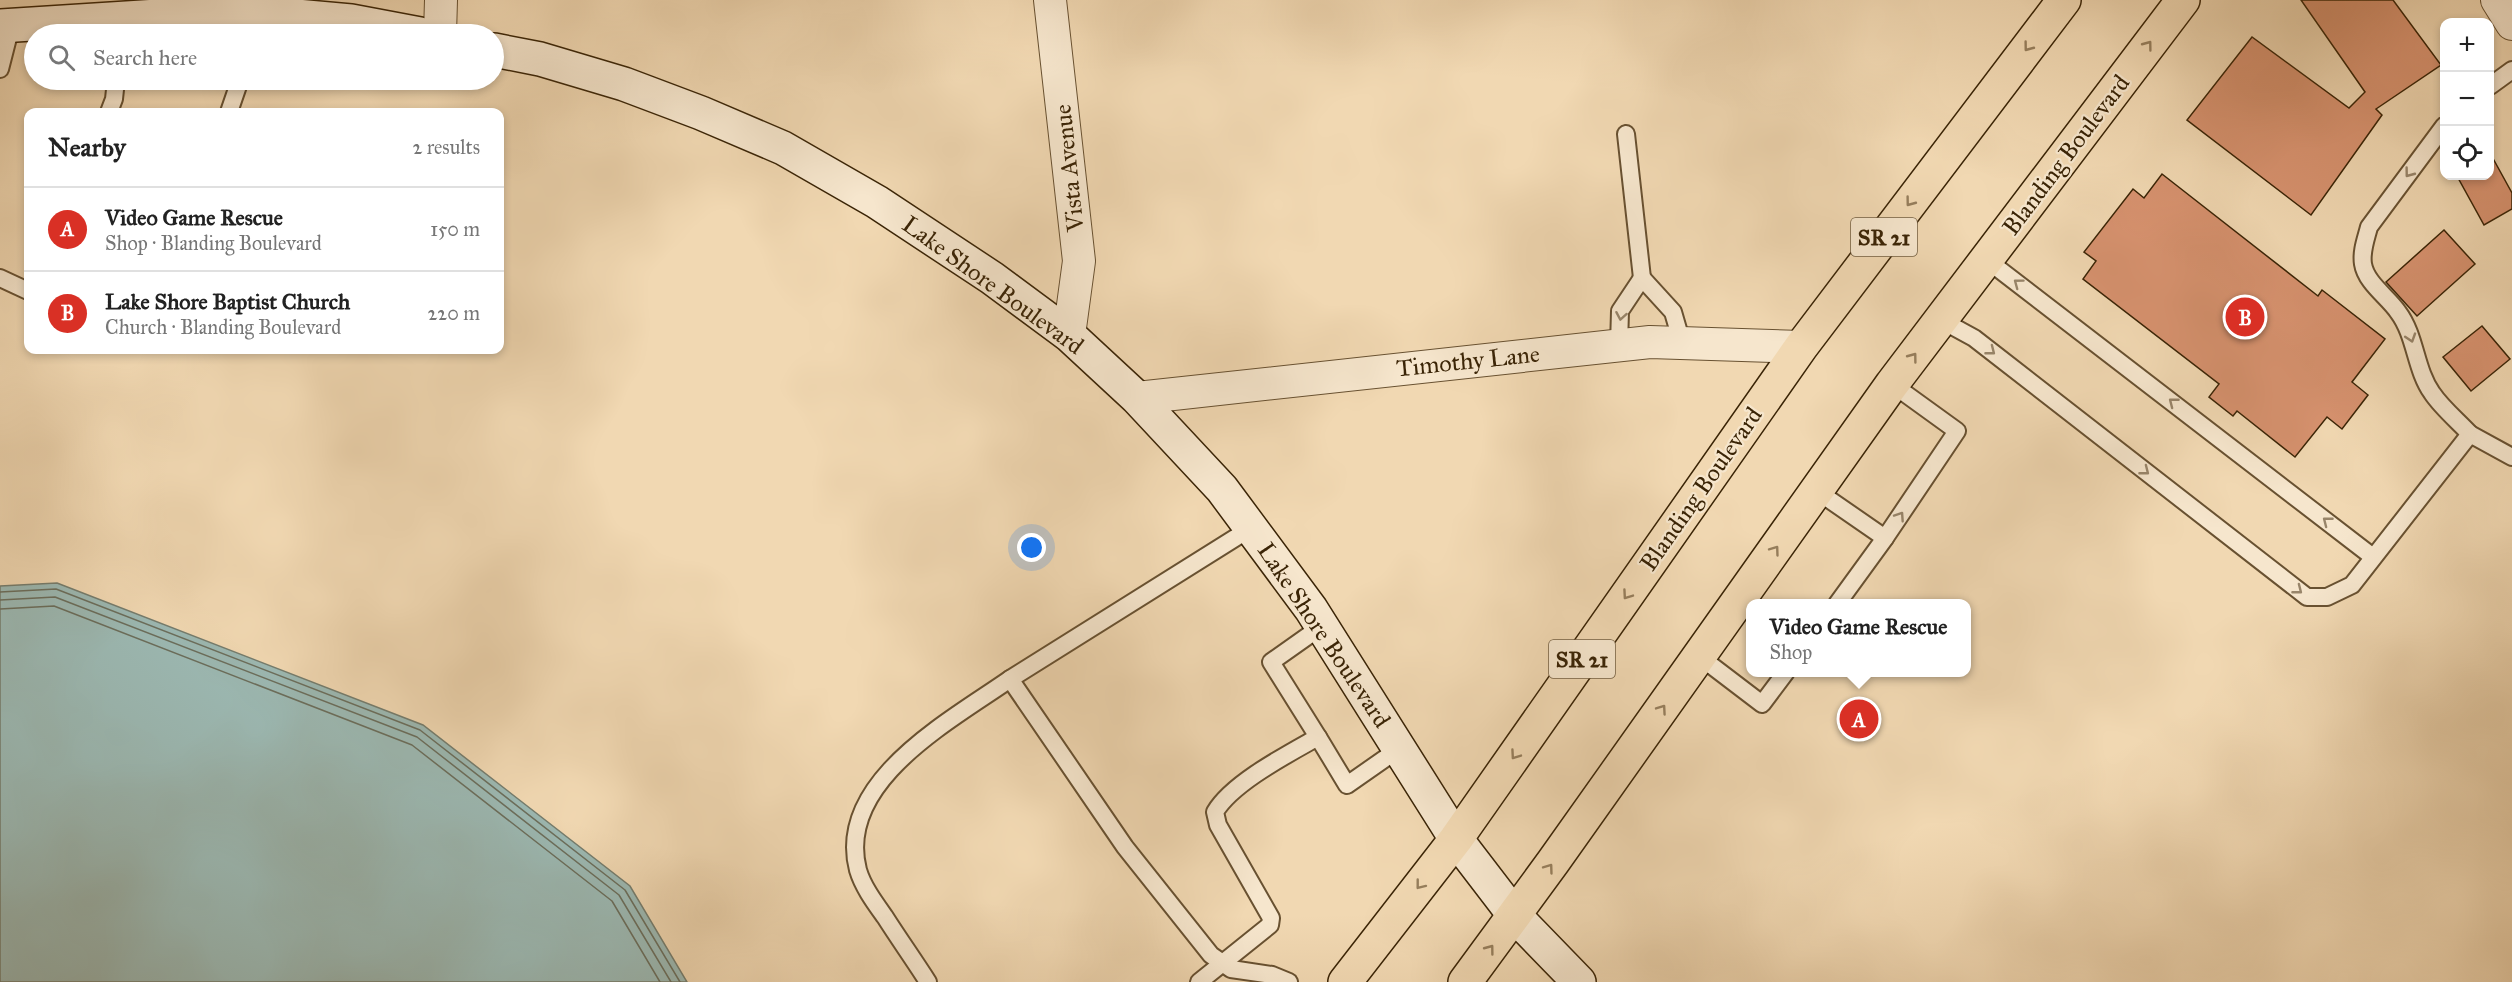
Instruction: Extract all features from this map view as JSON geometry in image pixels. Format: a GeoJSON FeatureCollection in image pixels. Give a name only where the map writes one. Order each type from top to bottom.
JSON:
{"type":"FeatureCollection","features":[{"type":"Feature","properties":{"kind":"main road","name":"Blanding Boulevard"},"geometry":{"type":"LineString","coordinates":[[1345,982],[1456,839],[1801,347],[2064,0]]}},
{"type":"Feature","properties":{"kind":"main road","name":"Blanding Boulevard"},"geometry":{"type":"LineString","coordinates":[[1465,982],[1515,916],[1892,384],[2183,0]]}},
{"type":"Feature","properties":{"kind":"street"},"geometry":{"type":"LineString","coordinates":[[440,24],[441,0]]}},
{"type":"Feature","properties":{"kind":"street","name":"Vista Avenue"},"geometry":{"type":"LineString","coordinates":[[1050,0],[1080,261],[1069,335]]}},
{"type":"Feature","properties":{"kind":"street"},"geometry":{"type":"LineString","coordinates":[[2497,0],[2512,24]]}},
{"type":"Feature","properties":{"kind":"street"},"geometry":{"type":"LineString","coordinates":[[137,24],[205,13],[254,24],[304,8],[367,24]]}},
{"type":"Feature","properties":{"kind":"street"},"geometry":{"type":"LineString","coordinates":[[5,26],[24,26]]}},
{"type":"Feature","properties":{"kind":"street","name":"Lake Shore Boulevard"},"geometry":{"type":"LineString","coordinates":[[504,52],[540,59],[624,84],[701,113],[783,148],[877,202],[992,278],[1069,335],[1137,398],[1222,489],[1322,626],[1456,839],[1515,916],[1579,982]]}},
{"type":"Feature","properties":{"kind":"street","name":"Timothy Lane"},"geometry":{"type":"LineString","coordinates":[[1137,398],[1650,342],[1801,347]]}},
{"type":"Feature","properties":{"kind":"lane"},"geometry":{"type":"LineString","coordinates":[[0,69],[5,26]]}},
{"type":"Feature","properties":{"kind":"lane"},"geometry":{"type":"LineString","coordinates":[[2494,83],[2512,70]]}},
{"type":"Feature","properties":{"kind":"lane"},"geometry":{"type":"LineString","coordinates":[[111,108],[115,90]]}},
{"type":"Feature","properties":{"kind":"lane"},"geometry":{"type":"LineString","coordinates":[[230,108],[237,90]]}},
{"type":"Feature","properties":{"kind":"lane"},"geometry":{"type":"LineString","coordinates":[[2440,133],[2369,227],[2364,246],[2363,265],[2377,289],[2398,311],[2410,332],[2417,359],[2431,393],[2470,434],[2512,457]]}},
{"type":"Feature","properties":{"kind":"lane"},"geometry":{"type":"LineString","coordinates":[[1626,134],[1642,278],[1673,312],[1682,343]]}},
{"type":"Feature","properties":{"kind":"lane"},"geometry":{"type":"LineString","coordinates":[[1987,260],[2373,557]]}},
{"type":"Feature","properties":{"kind":"lane"},"geometry":{"type":"LineString","coordinates":[[0,278],[24,289]]}},
{"type":"Feature","properties":{"kind":"lane"},"geometry":{"type":"LineString","coordinates":[[1619,345],[1620,311],[1642,278]]}},
{"type":"Feature","properties":{"kind":"lane"},"geometry":{"type":"LineString","coordinates":[[1941,320],[1974,338],[2307,597],[2327,597],[2352,585],[2470,434]]}},
{"type":"Feature","properties":{"kind":"lane"},"geometry":{"type":"LineString","coordinates":[[1840,599],[1885,538],[1957,431],[1892,384]]}},
{"type":"Feature","properties":{"kind":"lane"},"geometry":{"type":"LineString","coordinates":[[1817,491],[1885,538]]}},
{"type":"Feature","properties":{"kind":"lane"},"geometry":{"type":"LineString","coordinates":[[928,982],[868,892],[858,870],[855,845],[859,819],[872,793],[906,753],[1010,679],[1251,528]]}},
{"type":"Feature","properties":{"kind":"lane"},"geometry":{"type":"LineString","coordinates":[[1322,626],[1271,662],[1347,785],[1400,748]]}},
{"type":"Feature","properties":{"kind":"lane"},"geometry":{"type":"LineString","coordinates":[[1699,656],[1762,704],[1782,677]]}},
{"type":"Feature","properties":{"kind":"lane"},"geometry":{"type":"LineString","coordinates":[[1010,679],[1125,847],[1211,955],[1222,965],[1231,969],[1272,975],[1290,982]]}},
{"type":"Feature","properties":{"kind":"lane"},"geometry":{"type":"LineString","coordinates":[[1200,982],[1266,931],[1271,918],[1218,825],[1215,812],[1221,802],[1267,766],[1318,737]]}},
{"type":"Feature","properties":{"kind":"water"},"geometry":{"type":"Polygon","coordinates":[[[57,583],[423,725],[630,886],[687,982],[0,982],[0,586],[57,583]]]}},
{"type":"Feature","properties":{"kind":"building"},"geometry":{"type":"Polygon","coordinates":[[[2301,0],[2393,0],[2440,64],[2376,109],[2382,115],[2311,215],[2187,120],[2252,37],[2349,108],[2365,92],[2301,0]]]}},
{"type":"Feature","properties":{"kind":"building"},"geometry":{"type":"Polygon","coordinates":[[[2494,160],[2512,193],[2512,209],[2484,225],[2459,180],[2494,180],[2494,160]]]}},
{"type":"Feature","properties":{"kind":"building"},"geometry":{"type":"Polygon","coordinates":[[[2162,174],[2318,296],[2322,290],[2385,339],[2352,382],[2368,395],[2342,429],[2327,417],[2295,457],[2237,411],[2233,416],[2209,397],[2219,384],[2083,279],[2096,261],[2084,252],[2133,189],[2144,198],[2162,174]]]}},
{"type":"Feature","properties":{"kind":"building"},"geometry":{"type":"Polygon","coordinates":[[[2444,230],[2475,264],[2417,316],[2386,282],[2444,230]]]}},
{"type":"Feature","properties":{"kind":"building"},"geometry":{"type":"Polygon","coordinates":[[[2482,326],[2510,359],[2471,391],[2443,357],[2482,326]]]}},
{"type":"Feature","properties":{"kind":"place","name":"Lake Shore Baptist Church"},"geometry":{"type":"Point","coordinates":[2245,317]}},
{"type":"Feature","properties":{"kind":"place","name":"Video Game Rescue"},"geometry":{"type":"Point","coordinates":[1859,719]}}]}
